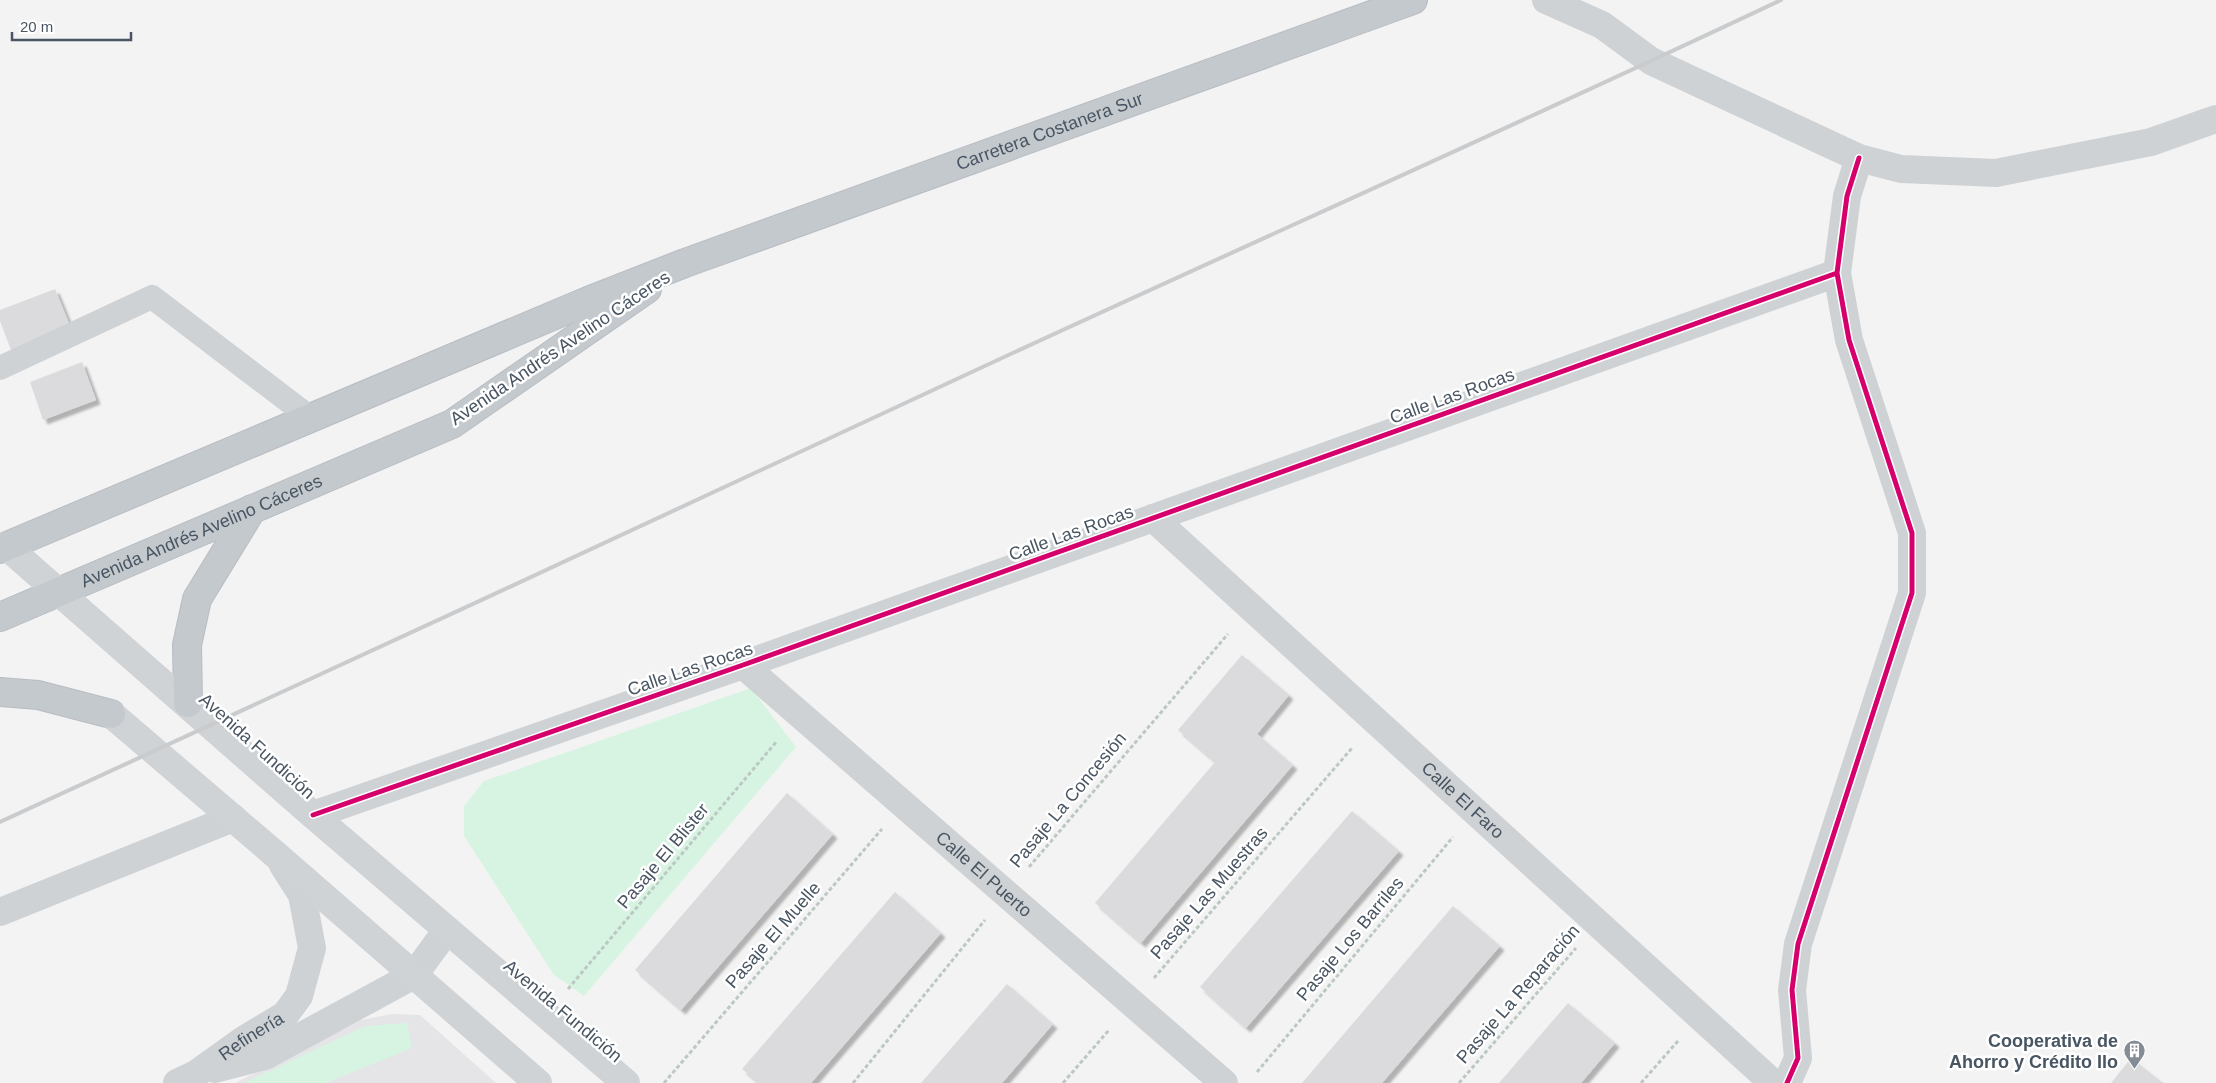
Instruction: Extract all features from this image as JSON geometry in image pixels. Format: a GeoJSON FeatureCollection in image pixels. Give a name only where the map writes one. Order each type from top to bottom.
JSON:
{"type":"FeatureCollection","features":[{"type":"Feature","properties":{"kind":"highway","name":"Carretera Costanera Sur"},"geometry":{"type":"LineString","coordinates":[[685,263],[1413,0]]}},
{"type":"Feature","properties":{"kind":"highway","name":"Avenida Andrés Avelino Cáceres"},"geometry":{"type":"LineString","coordinates":[[3,548],[579,305],[685,263]]}},
{"type":"Feature","properties":{"kind":"highway","name":"Avenida Andrés Avelino Cáceres"},"geometry":{"type":"LineString","coordinates":[[0,617],[452,424],[685,263]]}},
{"type":"Feature","properties":{"kind":"highway"},"geometry":{"type":"LineString","coordinates":[[188,703],[187,645],[197,600],[252,509]]}},
{"type":"Feature","properties":{"kind":"highway"},"geometry":{"type":"LineString","coordinates":[[0,692],[38,695],[111,714]]}},
{"type":"Feature","properties":{"kind":"main road","name":"Avenida Fundición"},"geometry":{"type":"LineString","coordinates":[[3,548],[59,591],[313,815],[626,1083]]}},
{"type":"Feature","properties":{"kind":"main road"},"geometry":{"type":"LineString","coordinates":[[111,714],[538,1083]]}},
{"type":"Feature","properties":{"kind":"street"},"geometry":{"type":"LineString","coordinates":[[1546,0],[1602,25],[1651,62],[1858,158],[1901,169],[1996,173],[2151,142],[2216,119]]}},
{"type":"Feature","properties":{"kind":"street"},"geometry":{"type":"LineString","coordinates":[[1788,1083],[1798,1058],[1792,990],[1798,944],[1912,593],[1912,532],[1849,340],[1837,273],[1847,196],[1858,158]]}},
{"type":"Feature","properties":{"kind":"street","name":"Calle Las Rocas"},"geometry":{"type":"LineString","coordinates":[[313,815],[743,665],[1837,273]]}},
{"type":"Feature","properties":{"kind":"street","name":"Calle El Faro"},"geometry":{"type":"LineString","coordinates":[[1153,518],[1773,1083]]}},
{"type":"Feature","properties":{"kind":"street","name":"Calle El Puerto"},"geometry":{"type":"LineString","coordinates":[[743,665],[1224,1083]]}},
{"type":"Feature","properties":{"kind":"street"},"geometry":{"type":"LineString","coordinates":[[0,912],[233,818]]}},
{"type":"Feature","properties":{"kind":"street","name":"Refinería"},"geometry":{"type":"LineString","coordinates":[[187,1078],[285,1015],[300,996],[312,948],[302,895],[276,855]]}},
{"type":"Feature","properties":{"kind":"street"},"geometry":{"type":"LineString","coordinates":[[414,975],[447,930]]}},
{"type":"Feature","properties":{"kind":"street","name":"Refinería"},"geometry":{"type":"LineString","coordinates":[[187,1078],[264,1056],[414,975]]}},
{"type":"Feature","properties":{"kind":"lane"},"geometry":{"type":"LineString","coordinates":[[0,368],[152,297],[312,419]]}},
{"type":"Feature","properties":{"kind":"path"},"geometry":{"type":"LineString","coordinates":[[1641,1083],[1700,1016]]}},
{"type":"Feature","properties":{"kind":"shaded area"},"geometry":{"type":"Polygon","coordinates":[[[392,1014],[420,1015],[496,1083],[235,1083],[361,1020],[392,1014]]]}},
{"type":"Feature","properties":{"kind":"green space"},"geometry":{"type":"Polygon","coordinates":[[[751,688],[796,747],[584,996],[554,975],[464,836],[464,806],[484,781],[751,688]]]}},
{"type":"Feature","properties":{"kind":"green space"},"geometry":{"type":"Polygon","coordinates":[[[407,1023],[412,1048],[326,1083],[244,1083],[365,1026],[407,1023]]]}},
{"type":"Feature","properties":{"kind":"building"},"geometry":{"type":"Polygon","coordinates":[[[55,289],[70,326],[11,350],[0,321],[0,310],[55,289]]]}},
{"type":"Feature","properties":{"kind":"building"},"geometry":{"type":"Polygon","coordinates":[[[82,362],[96,400],[43,420],[30,382],[82,362]]]}},
{"type":"Feature","properties":{"kind":"building"},"geometry":{"type":"Polygon","coordinates":[[[1242,655],[1289,695],[1257,734],[1293,765],[1141,943],[1095,903],[1215,762],[1178,730],[1242,655]]]}},
{"type":"Feature","properties":{"kind":"building"},"geometry":{"type":"Polygon","coordinates":[[[787,793],[833,834],[681,1010],[635,970],[787,793]]]}},
{"type":"Feature","properties":{"kind":"building"},"geometry":{"type":"Polygon","coordinates":[[[1352,811],[1399,851],[1246,1028],[1200,987],[1352,811]]]}},
{"type":"Feature","properties":{"kind":"building"},"geometry":{"type":"Polygon","coordinates":[[[895,892],[941,933],[811,1083],[759,1083],[742,1069],[895,892]]]}},
{"type":"Feature","properties":{"kind":"building"},"geometry":{"type":"Polygon","coordinates":[[[1453,906],[1500,946],[1382,1083],[1302,1083],[1453,906]]]}},
{"type":"Feature","properties":{"kind":"building"},"geometry":{"type":"Polygon","coordinates":[[[1007,984],[1053,1024],[1002,1083],[921,1083],[1007,984]]]}},
{"type":"Feature","properties":{"kind":"building"},"geometry":{"type":"Polygon","coordinates":[[[1568,1003],[1615,1043],[1581,1083],[1499,1083],[1568,1003]]]}},
{"type":"Feature","properties":{"kind":"building","name":"Cooperativa de Ahorro y Crédito Ilo"},"geometry":{"type":"Polygon","coordinates":[[[2131,1058],[2163,1083],[2111,1083],[2131,1058]]]}},
{"type":"Feature","properties":{"kind":"railway"},"geometry":{"type":"LineString","coordinates":[[0,822],[1781,0]]}},
{"type":"Feature","properties":{"kind":"cycle path"},"geometry":{"type":"LineString","coordinates":[[1787,1083],[1798,1058],[1792,990],[1798,944],[1912,593],[1912,533],[1849,340],[1837,273],[1847,196],[1859,158]]}},
{"type":"Feature","properties":{"kind":"cycle path"},"geometry":{"type":"LineString","coordinates":[[313,815],[743,665],[1837,273]]}},
{"type":"Feature","properties":{"kind":"place","name":"Cooperativa de Ahorro y Crédito Ilo"},"geometry":{"type":"Point","coordinates":[2134,1070]}}]}
